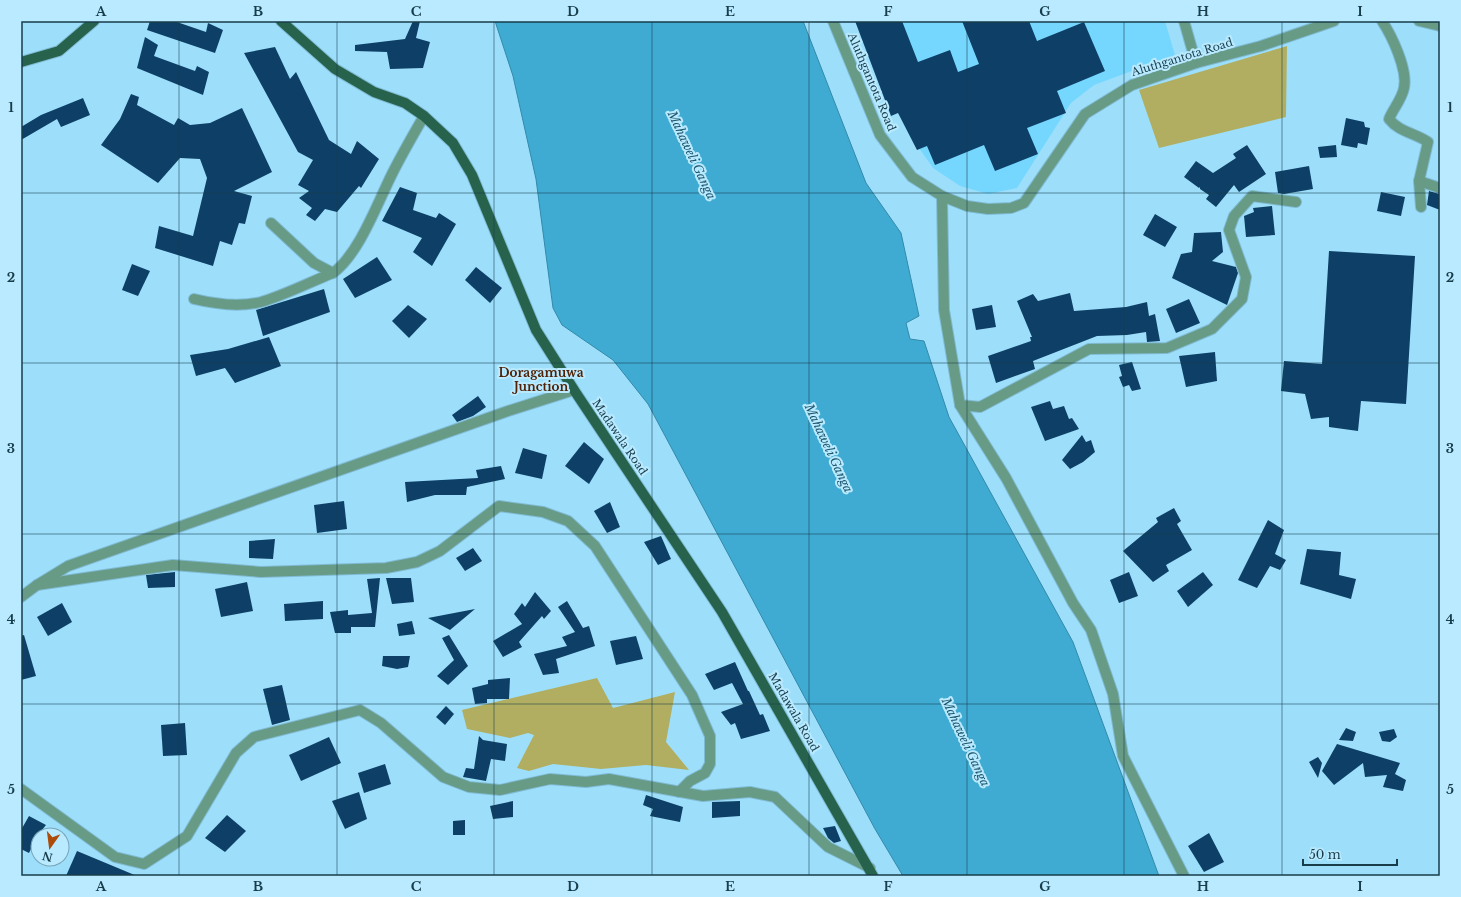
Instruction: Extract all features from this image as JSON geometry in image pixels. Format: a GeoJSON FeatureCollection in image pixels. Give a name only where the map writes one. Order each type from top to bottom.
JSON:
{"type":"FeatureCollection","features":[{"type":"Feature","properties":{"kind":"main road"},"geometry":{"type":"LineString","coordinates":[[21,62],[59,51],[94,21]]}},
{"type":"Feature","properties":{"kind":"main road","name":"Madawala Road"},"geometry":{"type":"LineString","coordinates":[[281,21],[335,70],[374,92],[405,103],[424,116],[453,143],[472,175],[536,330],[574,390],[722,612],[872,872]]}},
{"type":"Feature","properties":{"kind":"street","name":"Aluthgantota Road"},"geometry":{"type":"LineString","coordinates":[[833,21],[880,135],[912,177],[942,196],[967,206],[988,209],[1011,208],[1024,203],[1085,114],[1132,85],[1196,63],[1261,46],[1334,21]]}},
{"type":"Feature","properties":{"kind":"street"},"geometry":{"type":"LineString","coordinates":[[1184,21],[1196,63]]}},
{"type":"Feature","properties":{"kind":"street"},"geometry":{"type":"LineString","coordinates":[[1382,21],[1389,31],[1403,67],[1404,88],[1389,119],[1393,124],[1407,133],[1428,142],[1419,181],[1421,207]]}},
{"type":"Feature","properties":{"kind":"street"},"geometry":{"type":"LineString","coordinates":[[1418,21],[1440,26]]}},
{"type":"Feature","properties":{"kind":"street"},"geometry":{"type":"LineString","coordinates":[[194,299],[207,302],[238,305],[261,302],[333,273],[342,266],[358,242],[392,173],[424,116]]}},
{"type":"Feature","properties":{"kind":"street"},"geometry":{"type":"LineString","coordinates":[[1419,181],[1440,188]]}},
{"type":"Feature","properties":{"kind":"street"},"geometry":{"type":"LineString","coordinates":[[942,196],[944,310],[960,405],[1006,478],[1073,604],[1091,630],[1113,694],[1123,756],[1184,876]]}},
{"type":"Feature","properties":{"kind":"street"},"geometry":{"type":"LineString","coordinates":[[960,405],[980,407],[1089,349],[1167,348],[1212,329],[1242,299],[1246,277],[1229,230],[1234,216],[1252,196],[1296,202]]}},
{"type":"Feature","properties":{"kind":"street"},"geometry":{"type":"LineString","coordinates":[[271,223],[314,263],[333,273]]}},
{"type":"Feature","properties":{"kind":"street"},"geometry":{"type":"LineString","coordinates":[[21,597],[68,566],[508,411],[574,390]]}},
{"type":"Feature","properties":{"kind":"street"},"geometry":{"type":"LineString","coordinates":[[38,585],[172,565],[261,572],[386,568],[417,562],[440,551],[499,506],[542,512],[568,521],[595,546],[692,695],[710,736],[710,764],[705,773],[690,781],[679,792]]}},
{"type":"Feature","properties":{"kind":"street"},"geometry":{"type":"LineString","coordinates":[[21,790],[115,857],[144,864],[187,836],[236,753],[254,737],[360,710],[381,723],[443,777],[469,787],[500,790],[550,779],[586,782],[609,779],[703,796],[750,792],[775,797],[828,847],[872,872]]}},
{"type":"Feature","properties":{"kind":"shaded area"},"geometry":{"type":"Polygon","coordinates":[[[861,21],[1165,21],[1175,55],[1094,85],[1071,103],[1017,188],[988,194],[960,186],[933,168],[914,141],[861,21]]]}},
{"type":"Feature","properties":{"kind":"shaded area"},"geometry":{"type":"Polygon","coordinates":[[[1287,46],[1286,117],[1159,148],[1139,90],[1287,46]]]}},
{"type":"Feature","properties":{"kind":"shaded area"},"geometry":{"type":"Polygon","coordinates":[[[597,678],[613,708],[675,692],[666,742],[689,770],[646,765],[601,769],[553,764],[529,771],[517,768],[534,735],[528,733],[510,738],[467,729],[462,710],[597,678]]]}},
{"type":"Feature","properties":{"kind":"water","name":"Mahaweli Ganga"},"geometry":{"type":"Polygon","coordinates":[[[495,21],[803,21],[866,183],[901,233],[919,316],[906,323],[910,339],[924,341],[949,417],[1073,642],[1159,876],[903,876],[875,829],[648,404],[613,360],[562,325],[553,308],[536,179],[513,76],[495,21]]]}},
{"type":"Feature","properties":{"kind":"building"},"geometry":{"type":"Polygon","coordinates":[[[150,21],[174,21],[206,32],[208,23],[223,30],[215,53],[147,30],[150,21]]]}},
{"type":"Feature","properties":{"kind":"building"},"geometry":{"type":"Polygon","coordinates":[[[413,21],[420,21],[416,38],[430,42],[423,68],[390,69],[387,52],[355,51],[355,45],[405,39],[413,21]]]}},
{"type":"Feature","properties":{"kind":"building"},"geometry":{"type":"Polygon","coordinates":[[[855,21],[902,21],[918,62],[950,50],[958,72],[979,64],[962,21],[1029,21],[1037,41],[1084,22],[1105,71],[1057,91],[1066,113],[1027,128],[1038,154],[995,171],[984,145],[935,165],[927,146],[917,150],[898,113],[891,116],[855,21]]]}},
{"type":"Feature","properties":{"kind":"building"},"geometry":{"type":"Polygon","coordinates":[[[145,37],[158,45],[154,56],[195,71],[197,66],[209,72],[203,95],[137,68],[145,37]]]}},
{"type":"Feature","properties":{"kind":"building"},"geometry":{"type":"Polygon","coordinates":[[[275,47],[290,79],[296,72],[329,140],[351,154],[357,141],[379,159],[361,188],[359,186],[337,212],[325,209],[315,221],[306,215],[312,208],[299,198],[309,191],[298,185],[313,160],[298,152],[244,53],[275,47]]]}},
{"type":"Feature","properties":{"kind":"building"},"geometry":{"type":"Polygon","coordinates":[[[131,94],[139,97],[137,105],[174,125],[178,118],[190,125],[210,123],[242,108],[272,172],[234,191],[252,196],[245,224],[239,223],[232,245],[220,241],[213,266],[155,248],[159,226],[193,236],[207,178],[200,159],[180,158],[158,183],[101,145],[120,119],[131,94]]]}},
{"type":"Feature","properties":{"kind":"building"},"geometry":{"type":"Polygon","coordinates":[[[83,98],[90,115],[61,127],[57,119],[21,140],[21,127],[41,115],[83,98]]]}},
{"type":"Feature","properties":{"kind":"building"},"geometry":{"type":"Polygon","coordinates":[[[1346,118],[1364,122],[1365,127],[1370,128],[1367,145],[1358,143],[1357,148],[1341,145],[1346,118]]]}},
{"type":"Feature","properties":{"kind":"building"},"geometry":{"type":"Polygon","coordinates":[[[1247,145],[1266,174],[1239,192],[1234,185],[1216,207],[1206,199],[1209,195],[1200,189],[1200,187],[1199,188],[1184,177],[1196,161],[1213,173],[1236,158],[1233,154],[1247,145]]]}},
{"type":"Feature","properties":{"kind":"building"},"geometry":{"type":"Polygon","coordinates":[[[1336,145],[1337,157],[1320,158],[1318,147],[1336,145]]]}},
{"type":"Feature","properties":{"kind":"building"},"geometry":{"type":"Polygon","coordinates":[[[1309,166],[1313,189],[1284,194],[1278,193],[1275,172],[1309,166]]]}},
{"type":"Feature","properties":{"kind":"building"},"geometry":{"type":"Polygon","coordinates":[[[400,187],[417,193],[413,210],[436,218],[439,213],[456,224],[432,266],[413,252],[422,238],[382,221],[400,187]]]}},
{"type":"Feature","properties":{"kind":"building"},"geometry":{"type":"Polygon","coordinates":[[[1429,191],[1440,194],[1440,210],[1427,205],[1429,191]]]}},
{"type":"Feature","properties":{"kind":"building"},"geometry":{"type":"Polygon","coordinates":[[[1381,192],[1405,197],[1401,216],[1377,211],[1381,192]]]}},
{"type":"Feature","properties":{"kind":"building"},"geometry":{"type":"Polygon","coordinates":[[[1272,206],[1275,235],[1246,237],[1244,216],[1254,212],[1253,208],[1272,206]]]}},
{"type":"Feature","properties":{"kind":"building"},"geometry":{"type":"Polygon","coordinates":[[[1155,214],[1177,227],[1165,247],[1143,235],[1155,214]]]}},
{"type":"Feature","properties":{"kind":"building"},"geometry":{"type":"Polygon","coordinates":[[[1221,232],[1223,252],[1212,261],[1236,267],[1238,273],[1227,305],[1172,278],[1181,254],[1192,252],[1194,233],[1221,232]]]}},
{"type":"Feature","properties":{"kind":"building"},"geometry":{"type":"Polygon","coordinates":[[[1329,251],[1415,256],[1406,404],[1361,401],[1358,431],[1329,427],[1329,417],[1311,419],[1305,394],[1281,391],[1284,361],[1322,364],[1329,251]]]}},
{"type":"Feature","properties":{"kind":"building"},"geometry":{"type":"Polygon","coordinates":[[[377,257],[392,280],[355,298],[343,279],[377,257]]]}},
{"type":"Feature","properties":{"kind":"building"},"geometry":{"type":"Polygon","coordinates":[[[132,264],[150,271],[138,296],[122,290],[132,264]]]}},
{"type":"Feature","properties":{"kind":"building"},"geometry":{"type":"Polygon","coordinates":[[[476,267],[502,288],[490,303],[465,280],[476,267]]]}},
{"type":"Feature","properties":{"kind":"building"},"geometry":{"type":"Polygon","coordinates":[[[324,289],[330,312],[263,336],[256,310],[324,289]]]}},
{"type":"Feature","properties":{"kind":"building"},"geometry":{"type":"Polygon","coordinates":[[[1070,293],[1074,311],[1126,307],[1147,302],[1149,316],[1155,314],[1160,341],[1147,342],[1146,332],[1127,335],[1097,336],[1033,361],[1035,369],[996,383],[988,356],[1031,341],[1030,337],[1032,337],[1017,301],[1033,294],[1038,301],[1070,293]]]}},
{"type":"Feature","properties":{"kind":"building"},"geometry":{"type":"Polygon","coordinates":[[[1189,299],[1200,323],[1176,333],[1166,309],[1189,299]]]}},
{"type":"Feature","properties":{"kind":"building"},"geometry":{"type":"Polygon","coordinates":[[[408,305],[427,319],[409,338],[392,321],[408,305]]]}},
{"type":"Feature","properties":{"kind":"building"},"geometry":{"type":"Polygon","coordinates":[[[992,305],[996,327],[976,330],[972,309],[992,305]]]}},
{"type":"Feature","properties":{"kind":"building"},"geometry":{"type":"Polygon","coordinates":[[[269,337],[281,366],[235,383],[225,368],[196,376],[190,355],[228,349],[269,337]]]}},
{"type":"Feature","properties":{"kind":"building"},"geometry":{"type":"Polygon","coordinates":[[[1215,352],[1217,381],[1186,387],[1179,356],[1215,352]]]}},
{"type":"Feature","properties":{"kind":"building"},"geometry":{"type":"Polygon","coordinates":[[[1132,362],[1141,389],[1132,391],[1129,385],[1123,387],[1119,377],[1122,376],[1119,365],[1132,362]]]}},
{"type":"Feature","properties":{"kind":"building"},"geometry":{"type":"Polygon","coordinates":[[[478,396],[486,407],[473,416],[457,422],[452,415],[478,396]]]}},
{"type":"Feature","properties":{"kind":"building"},"geometry":{"type":"Polygon","coordinates":[[[1050,401],[1053,409],[1064,406],[1069,419],[1072,418],[1079,429],[1045,441],[1031,407],[1050,401]]]}},
{"type":"Feature","properties":{"kind":"building"},"geometry":{"type":"Polygon","coordinates":[[[1082,435],[1086,442],[1091,440],[1095,452],[1083,462],[1070,469],[1062,460],[1082,435]]]}},
{"type":"Feature","properties":{"kind":"building"},"geometry":{"type":"Polygon","coordinates":[[[584,442],[604,459],[589,484],[565,466],[584,442]]]}},
{"type":"Feature","properties":{"kind":"building"},"geometry":{"type":"Polygon","coordinates":[[[523,448],[547,455],[542,479],[515,473],[523,448]]]}},
{"type":"Feature","properties":{"kind":"building"},"geometry":{"type":"Polygon","coordinates":[[[501,466],[505,479],[467,487],[466,495],[435,495],[407,502],[405,482],[478,478],[476,470],[501,466]]]}},
{"type":"Feature","properties":{"kind":"building"},"geometry":{"type":"Polygon","coordinates":[[[344,501],[347,529],[317,533],[314,505],[344,501]]]}},
{"type":"Feature","properties":{"kind":"building"},"geometry":{"type":"Polygon","coordinates":[[[610,502],[620,527],[607,533],[594,511],[610,502]]]}},
{"type":"Feature","properties":{"kind":"building"},"geometry":{"type":"Polygon","coordinates":[[[1174,508],[1181,521],[1177,524],[1192,550],[1166,565],[1169,571],[1153,582],[1123,551],[1158,522],[1156,518],[1174,508]]]}},
{"type":"Feature","properties":{"kind":"building"},"geometry":{"type":"Polygon","coordinates":[[[1268,520],[1284,530],[1275,554],[1286,560],[1280,570],[1270,566],[1257,588],[1238,580],[1268,520]]]}},
{"type":"Feature","properties":{"kind":"building"},"geometry":{"type":"Polygon","coordinates":[[[661,536],[671,559],[658,565],[644,542],[661,536]]]}},
{"type":"Feature","properties":{"kind":"building"},"geometry":{"type":"Polygon","coordinates":[[[275,539],[273,559],[249,558],[249,541],[275,539]]]}},
{"type":"Feature","properties":{"kind":"building"},"geometry":{"type":"Polygon","coordinates":[[[473,548],[482,561],[465,571],[456,558],[473,548]]]}},
{"type":"Feature","properties":{"kind":"building"},"geometry":{"type":"Polygon","coordinates":[[[1307,549],[1341,552],[1339,575],[1356,579],[1351,599],[1300,584],[1307,549]]]}},
{"type":"Feature","properties":{"kind":"building"},"geometry":{"type":"Polygon","coordinates":[[[175,572],[175,587],[148,588],[146,575],[175,572]]]}},
{"type":"Feature","properties":{"kind":"building"},"geometry":{"type":"Polygon","coordinates":[[[1129,572],[1138,596],[1119,603],[1110,580],[1129,572]]]}},
{"type":"Feature","properties":{"kind":"building"},"geometry":{"type":"Polygon","coordinates":[[[1203,572],[1213,585],[1188,607],[1177,591],[1203,572]]]}},
{"type":"Feature","properties":{"kind":"building"},"geometry":{"type":"Polygon","coordinates":[[[380,578],[375,627],[351,627],[351,633],[335,633],[330,612],[348,610],[348,615],[372,613],[367,579],[380,578]]]}},
{"type":"Feature","properties":{"kind":"building"},"geometry":{"type":"Polygon","coordinates":[[[386,578],[411,578],[414,602],[392,604],[386,578]]]}},
{"type":"Feature","properties":{"kind":"building"},"geometry":{"type":"Polygon","coordinates":[[[247,582],[253,611],[221,617],[215,589],[247,582]]]}},
{"type":"Feature","properties":{"kind":"building"},"geometry":{"type":"Polygon","coordinates":[[[535,592],[551,611],[544,619],[542,616],[519,642],[522,647],[503,657],[493,641],[522,624],[514,614],[522,603],[525,607],[535,592]]]}},
{"type":"Feature","properties":{"kind":"building"},"geometry":{"type":"Polygon","coordinates":[[[323,601],[323,619],[285,621],[284,604],[323,601]]]}},
{"type":"Feature","properties":{"kind":"building"},"geometry":{"type":"Polygon","coordinates":[[[567,601],[583,628],[589,626],[595,646],[556,659],[559,673],[543,675],[534,654],[567,646],[562,637],[575,632],[558,607],[567,601]]]}},
{"type":"Feature","properties":{"kind":"building"},"geometry":{"type":"Polygon","coordinates":[[[62,603],[72,622],[48,636],[37,617],[62,603]]]}},
{"type":"Feature","properties":{"kind":"building"},"geometry":{"type":"Polygon","coordinates":[[[475,609],[450,630],[428,618],[475,609]]]}},
{"type":"Feature","properties":{"kind":"building"},"geometry":{"type":"Polygon","coordinates":[[[412,621],[415,634],[399,636],[397,624],[412,621]]]}},
{"type":"Feature","properties":{"kind":"building"},"geometry":{"type":"Polygon","coordinates":[[[24,635],[36,676],[21,680],[21,636],[24,635]]]}},
{"type":"Feature","properties":{"kind":"building"},"geometry":{"type":"Polygon","coordinates":[[[449,635],[468,666],[448,685],[437,676],[454,660],[442,638],[449,635]]]}},
{"type":"Feature","properties":{"kind":"building"},"geometry":{"type":"Polygon","coordinates":[[[636,636],[643,659],[616,665],[610,641],[636,636]]]}},
{"type":"Feature","properties":{"kind":"building"},"geometry":{"type":"Polygon","coordinates":[[[383,656],[410,656],[408,667],[397,669],[382,666],[383,656]]]}},
{"type":"Feature","properties":{"kind":"building"},"geometry":{"type":"Polygon","coordinates":[[[735,662],[760,715],[763,714],[770,731],[741,739],[735,723],[731,725],[721,712],[743,704],[732,683],[714,690],[705,674],[735,662]]]}},
{"type":"Feature","properties":{"kind":"building"},"geometry":{"type":"Polygon","coordinates":[[[510,678],[509,699],[487,699],[487,703],[475,704],[472,688],[488,684],[488,680],[510,678]]]}},
{"type":"Feature","properties":{"kind":"building"},"geometry":{"type":"Polygon","coordinates":[[[282,685],[290,720],[272,725],[263,689],[282,685]]]}},
{"type":"Feature","properties":{"kind":"building"},"geometry":{"type":"Polygon","coordinates":[[[446,706],[454,714],[445,725],[436,717],[446,706]]]}},
{"type":"Feature","properties":{"kind":"building"},"geometry":{"type":"Polygon","coordinates":[[[185,723],[187,755],[163,756],[161,725],[185,723]]]}},
{"type":"Feature","properties":{"kind":"building"},"geometry":{"type":"Polygon","coordinates":[[[1346,728],[1356,732],[1353,741],[1339,740],[1346,728]]]}},
{"type":"Feature","properties":{"kind":"building"},"geometry":{"type":"Polygon","coordinates":[[[1394,729],[1397,737],[1390,742],[1382,741],[1379,732],[1394,729]]]}},
{"type":"Feature","properties":{"kind":"building"},"geometry":{"type":"Polygon","coordinates":[[[479,736],[483,740],[507,744],[505,761],[491,759],[486,781],[463,777],[466,768],[474,769],[479,736]]]}},
{"type":"Feature","properties":{"kind":"building"},"geometry":{"type":"Polygon","coordinates":[[[329,737],[341,763],[301,781],[289,755],[329,737]]]}},
{"type":"Feature","properties":{"kind":"building"},"geometry":{"type":"Polygon","coordinates":[[[1337,744],[1400,763],[1395,774],[1406,780],[1403,791],[1383,787],[1387,775],[1365,777],[1363,763],[1334,785],[1322,771],[1337,744]]]}},
{"type":"Feature","properties":{"kind":"building"},"geometry":{"type":"Polygon","coordinates":[[[1318,757],[1322,763],[1318,778],[1309,762],[1318,757]]]}},
{"type":"Feature","properties":{"kind":"building"},"geometry":{"type":"Polygon","coordinates":[[[385,764],[391,784],[364,793],[358,773],[385,764]]]}},
{"type":"Feature","properties":{"kind":"building"},"geometry":{"type":"Polygon","coordinates":[[[359,792],[367,819],[345,829],[332,801],[359,792]]]}},
{"type":"Feature","properties":{"kind":"building"},"geometry":{"type":"Polygon","coordinates":[[[646,795],[683,807],[680,822],[650,816],[653,809],[643,805],[646,795]]]}},
{"type":"Feature","properties":{"kind":"building"},"geometry":{"type":"Polygon","coordinates":[[[513,801],[513,817],[493,819],[490,806],[513,801]]]}},
{"type":"Feature","properties":{"kind":"building"},"geometry":{"type":"Polygon","coordinates":[[[740,801],[740,816],[712,818],[712,802],[740,801]]]}},
{"type":"Feature","properties":{"kind":"building"},"geometry":{"type":"Polygon","coordinates":[[[227,815],[246,831],[225,852],[205,838],[227,815]]]}},
{"type":"Feature","properties":{"kind":"building"},"geometry":{"type":"Polygon","coordinates":[[[29,816],[46,825],[44,827],[30,827],[29,853],[21,849],[21,830],[29,816]]]}},
{"type":"Feature","properties":{"kind":"building"},"geometry":{"type":"Polygon","coordinates":[[[465,820],[465,835],[453,835],[453,821],[465,820]]]}},
{"type":"Feature","properties":{"kind":"building"},"geometry":{"type":"Polygon","coordinates":[[[835,826],[841,841],[834,843],[828,838],[823,828],[835,826]]]}},
{"type":"Feature","properties":{"kind":"building"},"geometry":{"type":"Polygon","coordinates":[[[1209,833],[1224,862],[1204,872],[1188,846],[1209,833]]]}},
{"type":"Feature","properties":{"kind":"building"},"geometry":{"type":"Polygon","coordinates":[[[77,851],[137,876],[66,876],[77,851]]]}},
{"type":"Feature","properties":{"kind":"district","name":"Doragamuwa Junction"},"geometry":{"type":"Point","coordinates":[541,379]}}]}
